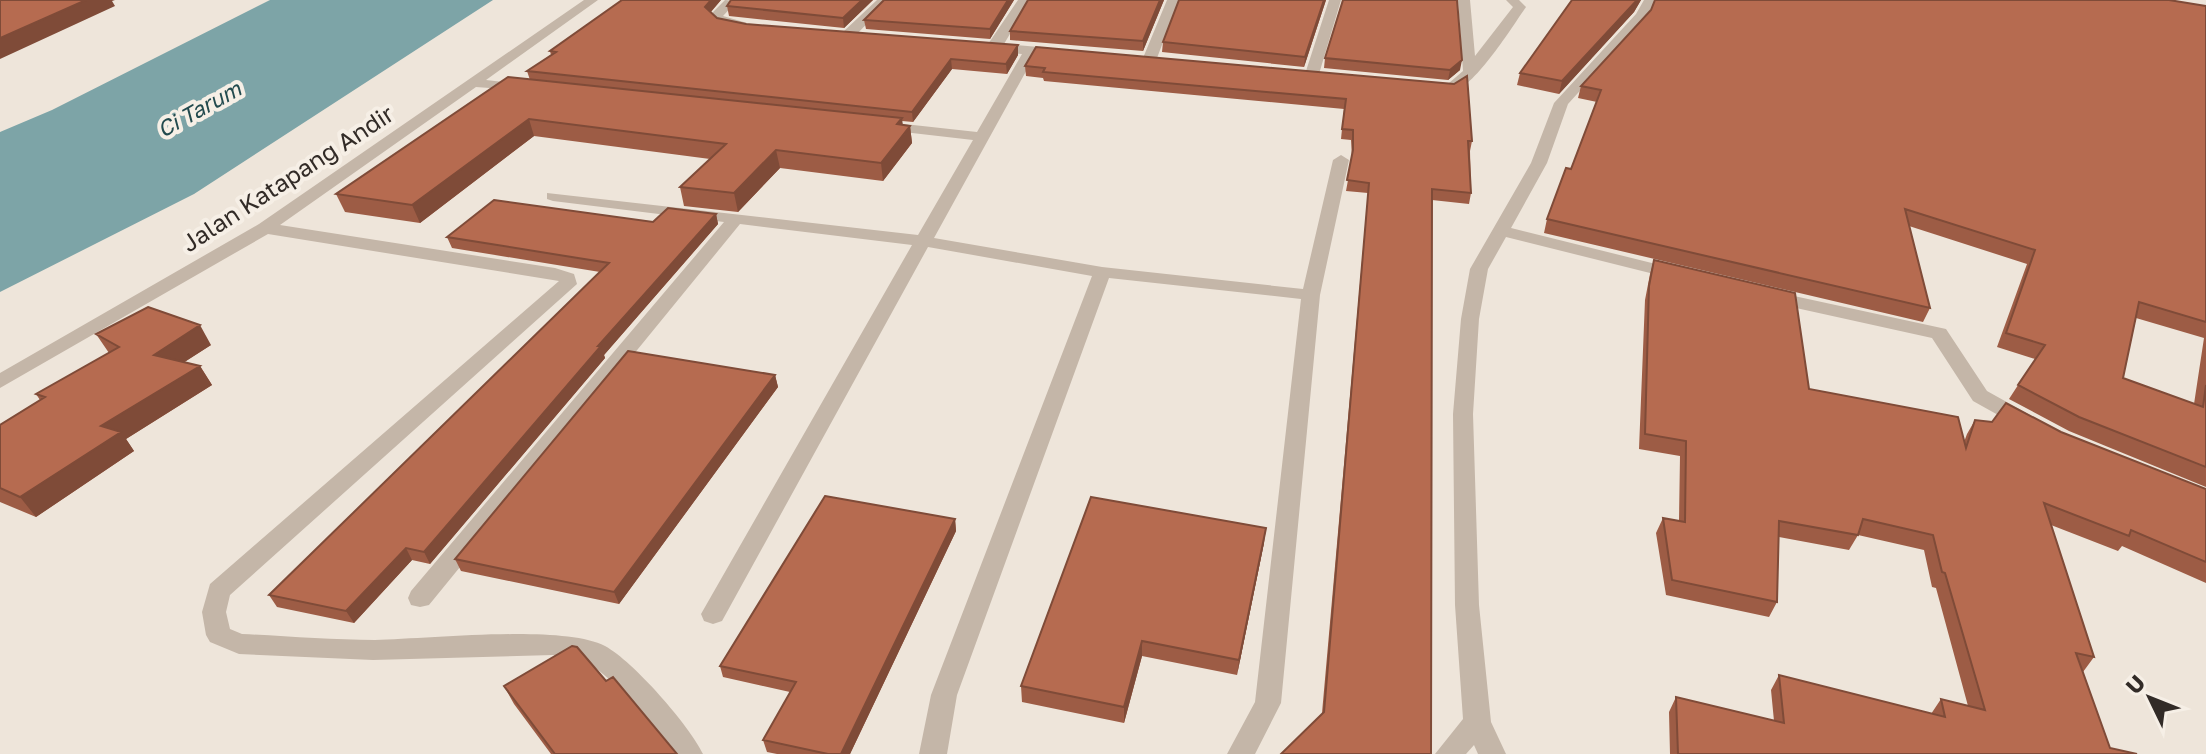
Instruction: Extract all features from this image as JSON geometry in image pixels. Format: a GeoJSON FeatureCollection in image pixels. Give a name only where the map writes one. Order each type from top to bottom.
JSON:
{"type":"FeatureCollection","features":[{"type":"Feature","properties":{"kind":"street","name":"Jalan Katapang Andir"},"geometry":{"type":"LineString","coordinates":[[0,382],[265,228],[592,0]]}},
{"type":"Feature","properties":{"kind":"street"},"geometry":{"type":"LineString","coordinates":[[848,35],[884,0]]}},
{"type":"Feature","properties":{"kind":"street"},"geometry":{"type":"LineString","coordinates":[[1024,0],[988,47],[1075,54]]}},
{"type":"Feature","properties":{"kind":"street"},"geometry":{"type":"LineString","coordinates":[[1135,57],[1157,59],[1173,0]]}},
{"type":"Feature","properties":{"kind":"street"},"geometry":{"type":"LineString","coordinates":[[1312,74],[1335,0]]}},
{"type":"Feature","properties":{"kind":"street"},"geometry":{"type":"LineString","coordinates":[[1464,0],[1470,72]]}},
{"type":"Feature","properties":{"kind":"street"},"geometry":{"type":"LineString","coordinates":[[1431,87],[1452,87],[1470,72],[1520,7],[1512,0]]}},
{"type":"Feature","properties":{"kind":"street"},"geometry":{"type":"LineString","coordinates":[[1492,754],[1477,722],[1467,605],[1463,414],[1470,319],[1479,269],[1539,163],[1561,103],[1641,16],[1650,0]]}},
{"type":"Feature","properties":{"kind":"street"},"geometry":{"type":"LineString","coordinates":[[731,1],[716,16],[724,22],[762,28]]}},
{"type":"Feature","properties":{"kind":"street"},"geometry":{"type":"LineString","coordinates":[[713,614],[1030,51]]}},
{"type":"Feature","properties":{"kind":"street"},"geometry":{"type":"LineString","coordinates":[[475,83],[538,89]]}},
{"type":"Feature","properties":{"kind":"street"},"geometry":{"type":"LineString","coordinates":[[871,125],[982,137]]}},
{"type":"Feature","properties":{"kind":"street"},"geometry":{"type":"LineString","coordinates":[[1241,754],[1268,703],[1311,295],[1341,160]]}},
{"type":"Feature","properties":{"kind":"street"},"geometry":{"type":"LineString","coordinates":[[553,196],[921,241],[1102,272],[1311,295]]}},
{"type":"Feature","properties":{"kind":"street"},"geometry":{"type":"LineString","coordinates":[[420,598],[735,219]]}},
{"type":"Feature","properties":{"kind":"street"},"geometry":{"type":"LineString","coordinates":[[265,228],[555,273],[568,278],[568,284],[240,569],[219,591],[214,612],[219,635],[239,644],[373,650],[553,645],[597,654],[632,683],[689,754]]}},
{"type":"Feature","properties":{"kind":"street"},"geometry":{"type":"LineString","coordinates":[[1499,230],[1697,280]]}},
{"type":"Feature","properties":{"kind":"street"},"geometry":{"type":"LineString","coordinates":[[933,754],[944,695],[1102,272]]}},
{"type":"Feature","properties":{"kind":"street"},"geometry":{"type":"LineString","coordinates":[[1757,293],[1939,333],[1980,396],[2047,433]]}},
{"type":"Feature","properties":{"kind":"street"},"geometry":{"type":"LineString","coordinates":[[1449,754],[1477,722]]}},
{"type":"Feature","properties":{"kind":"water","name":"Ci Tarum"},"geometry":{"type":"Polygon","coordinates":[[[270,0],[493,0],[194,194],[0,292],[0,132],[52,110],[270,0]]]}},
{"type":"Feature","properties":{"kind":"building"},"geometry":{"type":"Polygon","coordinates":[[[0,0],[86,0],[0,38],[0,0]]]}},
{"type":"Feature","properties":{"kind":"building"},"geometry":{"type":"Polygon","coordinates":[[[622,0],[711,0],[705,7],[717,18],[746,24],[1018,45],[1006,64],[951,59],[912,112],[527,71],[622,0]]]}},
{"type":"Feature","properties":{"kind":"building"},"geometry":{"type":"Polygon","coordinates":[[[731,0],[862,0],[843,18],[727,6],[731,0]]]}},
{"type":"Feature","properties":{"kind":"building"},"geometry":{"type":"Polygon","coordinates":[[[884,0],[1008,0],[990,29],[864,20],[884,0]]]}},
{"type":"Feature","properties":{"kind":"building"},"geometry":{"type":"Polygon","coordinates":[[[1028,0],[1160,0],[1143,41],[1010,31],[1028,0]]]}},
{"type":"Feature","properties":{"kind":"building"},"geometry":{"type":"Polygon","coordinates":[[[1179,0],[1324,0],[1305,57],[1163,42],[1179,0]]]}},
{"type":"Feature","properties":{"kind":"building"},"geometry":{"type":"Polygon","coordinates":[[[1343,0],[1457,0],[1462,60],[1450,70],[1325,58],[1343,0]]]}},
{"type":"Feature","properties":{"kind":"building"},"geometry":{"type":"Polygon","coordinates":[[[1572,0],[1637,0],[1562,81],[1520,73],[1572,0]]]}},
{"type":"Feature","properties":{"kind":"building"},"geometry":{"type":"Polygon","coordinates":[[[1655,0],[2169,0],[2206,6],[2206,322],[2139,302],[2123,378],[2203,407],[2206,385],[2206,467],[2079,417],[2018,385],[2045,345],[2006,333],[2035,250],[1905,209],[1930,308],[1547,219],[1566,168],[1571,169],[1601,90],[1581,86],[1651,10],[1655,0]]]}},
{"type":"Feature","properties":{"kind":"building"},"geometry":{"type":"Polygon","coordinates":[[[1036,47],[1454,84],[1467,76],[1472,141],[1468,141],[1471,193],[1432,189],[1431,754],[1281,754],[1324,712],[1369,183],[1347,180],[1353,130],[1342,129],[1346,99],[1043,72],[1045,68],[1025,66],[1036,47]]]}},
{"type":"Feature","properties":{"kind":"building"},"geometry":{"type":"Polygon","coordinates":[[[508,77],[902,118],[897,124],[910,126],[881,163],[776,150],[734,193],[680,187],[726,144],[529,119],[412,205],[336,194],[508,77]]]}},
{"type":"Feature","properties":{"kind":"building"},"geometry":{"type":"Polygon","coordinates":[[[494,200],[653,222],[668,208],[716,214],[598,346],[601,346],[424,552],[406,548],[346,611],[269,595],[609,263],[447,237],[494,200]]]}},
{"type":"Feature","properties":{"kind":"building"},"geometry":{"type":"Polygon","coordinates":[[[1654,260],[1795,293],[1809,389],[1958,417],[1966,448],[1975,420],[1992,422],[2006,403],[2061,432],[2206,489],[2206,562],[2131,530],[2129,536],[2044,503],[2094,657],[2076,653],[2110,748],[2137,754],[1678,754],[1676,697],[1784,723],[1779,675],[1945,717],[1941,699],[1985,710],[1933,535],[1863,519],[1858,535],[1779,521],[1777,602],[1672,580],[1663,518],[1685,522],[1686,441],[1645,434],[1649,286],[1654,260]]]}},
{"type":"Feature","properties":{"kind":"building"},"geometry":{"type":"Polygon","coordinates":[[[148,307],[200,325],[154,355],[200,366],[101,426],[121,432],[20,497],[0,488],[0,425],[45,397],[36,394],[119,347],[96,334],[148,307]]]}},
{"type":"Feature","properties":{"kind":"building"},"geometry":{"type":"Polygon","coordinates":[[[628,351],[775,375],[614,592],[455,559],[628,351]]]}},
{"type":"Feature","properties":{"kind":"building"},"geometry":{"type":"Polygon","coordinates":[[[825,496],[955,519],[841,754],[763,740],[796,682],[720,666],[825,496]]]}},
{"type":"Feature","properties":{"kind":"building"},"geometry":{"type":"Polygon","coordinates":[[[1091,497],[1266,528],[1239,660],[1142,641],[1124,707],[1021,686],[1091,497]]]}},
{"type":"Feature","properties":{"kind":"building"},"geometry":{"type":"Polygon","coordinates":[[[572,646],[577,647],[606,681],[613,677],[677,754],[555,754],[504,686],[572,646]]]}}]}
